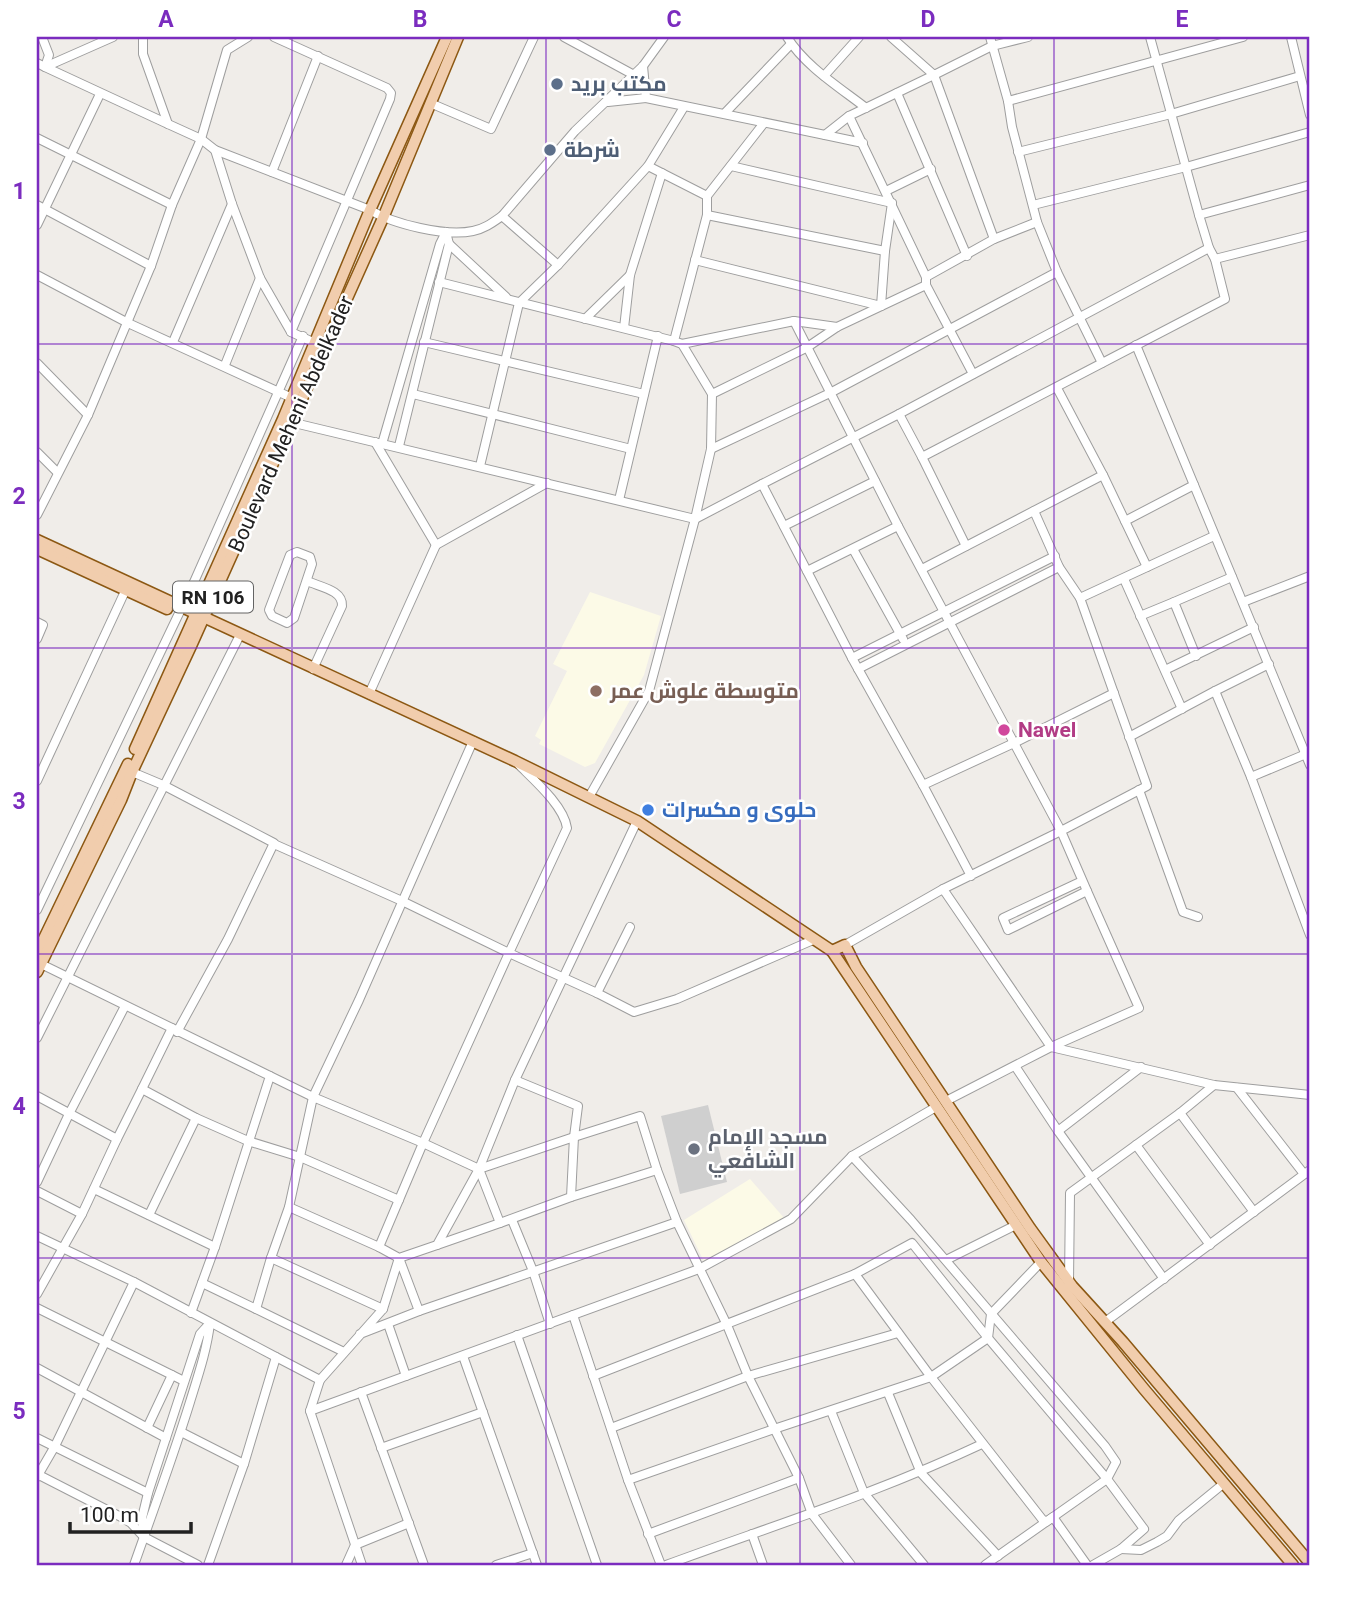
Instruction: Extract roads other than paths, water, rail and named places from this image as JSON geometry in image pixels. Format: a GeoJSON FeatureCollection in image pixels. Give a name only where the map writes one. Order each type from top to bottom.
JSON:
{"type":"FeatureCollection","features":[{"type":"Feature","properties":{"kind":"main road"},"geometry":{"type":"LineString","coordinates":[[287,421],[292,398],[370,210],[447,37]]}},
{"type":"Feature","properties":{"kind":"main road","name":"RN 106"},"geometry":{"type":"LineString","coordinates":[[383,218],[458,37]]}},
{"type":"Feature","properties":{"kind":"main road","name":"Boulevard Meheni Abdelkader"},"geometry":{"type":"LineString","coordinates":[[38,963],[121,800],[287,421],[383,218]]}},
{"type":"Feature","properties":{"kind":"main road"},"geometry":{"type":"LineString","coordinates":[[37,540],[128,587]]}},
{"type":"Feature","properties":{"kind":"main road"},"geometry":{"type":"LineString","coordinates":[[37,549],[180,611],[219,625],[473,741],[637,821],[832,951],[1069,1282],[1310,1563]]}},
{"type":"Feature","properties":{"kind":"main road","name":"Boulevard Meheni Abdelkader"},"geometry":{"type":"LineString","coordinates":[[38,963],[126,768],[199,618]]}},
{"type":"Feature","properties":{"kind":"main road"},"geometry":{"type":"LineString","coordinates":[[832,951],[845,945],[1016,1226],[1041,1262],[1293,1565]]}},
{"type":"Feature","properties":{"kind":"street"},"geometry":{"type":"LineString","coordinates":[[41,65],[49,55],[43,37]]}},
{"type":"Feature","properties":{"kind":"street"},"geometry":{"type":"LineString","coordinates":[[41,65],[113,37]]}},
{"type":"Feature","properties":{"kind":"street"},"geometry":{"type":"LineString","coordinates":[[143,37],[143,54],[168,124]]}},
{"type":"Feature","properties":{"kind":"street"},"geometry":{"type":"LineString","coordinates":[[37,514],[88,415],[128,323],[172,205],[201,139],[227,50],[248,37]]}},
{"type":"Feature","properties":{"kind":"street"},"geometry":{"type":"LineString","coordinates":[[274,37],[387,88],[391,93],[291,332]]}},
{"type":"Feature","properties":{"kind":"street"},"geometry":{"type":"LineString","coordinates":[[430,103],[491,129],[534,37]]}},
{"type":"Feature","properties":{"kind":"street"},"geometry":{"type":"LineString","coordinates":[[564,37],[634,75]]}},
{"type":"Feature","properties":{"kind":"street"},"geometry":{"type":"LineString","coordinates":[[41,65],[201,139],[215,150],[370,210],[383,218],[446,233],[471,232],[488,227],[502,216],[575,131],[643,66],[664,37]]}},
{"type":"Feature","properties":{"kind":"street"},"geometry":{"type":"LineString","coordinates":[[824,76],[859,37]]}},
{"type":"Feature","properties":{"kind":"street"},"geometry":{"type":"LineString","coordinates":[[891,37],[934,75],[994,239]]}},
{"type":"Feature","properties":{"kind":"street"},"geometry":{"type":"LineString","coordinates":[[990,37],[1037,222],[1057,272],[1102,363]]}},
{"type":"Feature","properties":{"kind":"street"},"geometry":{"type":"LineString","coordinates":[[825,135],[849,116],[992,46],[1028,37]]}},
{"type":"Feature","properties":{"kind":"street"},"geometry":{"type":"LineString","coordinates":[[922,457],[1225,299],[1150,37]]}},
{"type":"Feature","properties":{"kind":"street"},"geometry":{"type":"LineString","coordinates":[[1008,101],[1243,37]]}},
{"type":"Feature","properties":{"kind":"street"},"geometry":{"type":"LineString","coordinates":[[1291,37],[1310,115]]}},
{"type":"Feature","properties":{"kind":"street"},"geometry":{"type":"LineString","coordinates":[[725,113],[789,40],[824,76],[866,107]]}},
{"type":"Feature","properties":{"kind":"street"},"geometry":{"type":"LineString","coordinates":[[272,172],[317,56]]}},
{"type":"Feature","properties":{"kind":"street"},"geometry":{"type":"LineString","coordinates":[[643,66],[646,98]]}},
{"type":"Feature","properties":{"kind":"street"},"geometry":{"type":"LineString","coordinates":[[1018,152],[1171,114],[1300,76]]}},
{"type":"Feature","properties":{"kind":"street"},"geometry":{"type":"LineString","coordinates":[[897,93],[967,256]]}},
{"type":"Feature","properties":{"kind":"street"},"geometry":{"type":"LineString","coordinates":[[37,225],[40,207],[70,155],[100,94]]}},
{"type":"Feature","properties":{"kind":"street"},"geometry":{"type":"LineString","coordinates":[[608,102],[646,98],[863,143]]}},
{"type":"Feature","properties":{"kind":"street"},"geometry":{"type":"LineString","coordinates":[[480,466],[519,303],[558,265],[648,166],[684,107]]}},
{"type":"Feature","properties":{"kind":"street"},"geometry":{"type":"LineString","coordinates":[[849,116],[973,374]]}},
{"type":"Feature","properties":{"kind":"street"},"geometry":{"type":"LineString","coordinates":[[589,797],[649,691],[711,449],[712,394],[678,342],[707,215],[708,196],[764,123]]}},
{"type":"Feature","properties":{"kind":"street"},"geometry":{"type":"LineString","coordinates":[[1033,205],[1186,167],[1310,132]]}},
{"type":"Feature","properties":{"kind":"street"},"geometry":{"type":"LineString","coordinates":[[37,138],[172,205]]}},
{"type":"Feature","properties":{"kind":"street"},"geometry":{"type":"LineString","coordinates":[[215,150],[260,278],[291,332],[315,343]]}},
{"type":"Feature","properties":{"kind":"street"},"geometry":{"type":"LineString","coordinates":[[648,166],[708,196]]}},
{"type":"Feature","properties":{"kind":"street"},"geometry":{"type":"LineString","coordinates":[[731,166],[892,203]]}},
{"type":"Feature","properties":{"kind":"street"},"geometry":{"type":"LineString","coordinates":[[886,191],[931,169]]}},
{"type":"Feature","properties":{"kind":"street"},"geometry":{"type":"LineString","coordinates":[[624,328],[630,275],[662,173]]}},
{"type":"Feature","properties":{"kind":"street"},"geometry":{"type":"LineString","coordinates":[[1199,215],[1310,185]]}},
{"type":"Feature","properties":{"kind":"street"},"geometry":{"type":"LineString","coordinates":[[881,306],[892,203]]}},
{"type":"Feature","properties":{"kind":"street"},"geometry":{"type":"LineString","coordinates":[[173,342],[232,204]]}},
{"type":"Feature","properties":{"kind":"street"},"geometry":{"type":"LineString","coordinates":[[40,207],[151,266]]}},
{"type":"Feature","properties":{"kind":"street"},"geometry":{"type":"LineString","coordinates":[[707,215],[885,251]]}},
{"type":"Feature","properties":{"kind":"street"},"geometry":{"type":"LineString","coordinates":[[502,216],[558,265]]}},
{"type":"Feature","properties":{"kind":"street"},"geometry":{"type":"LineString","coordinates":[[712,394],[806,348],[837,327],[926,281],[994,239],[1037,222]]}},
{"type":"Feature","properties":{"kind":"street"},"geometry":{"type":"LineString","coordinates":[[398,446],[449,244],[446,233]]}},
{"type":"Feature","properties":{"kind":"street"},"geometry":{"type":"LineString","coordinates":[[436,545],[378,443],[440,244],[446,233]]}},
{"type":"Feature","properties":{"kind":"street"},"geometry":{"type":"LineString","coordinates":[[1215,259],[1310,235]]}},
{"type":"Feature","properties":{"kind":"street"},"geometry":{"type":"LineString","coordinates":[[449,244],[506,298]]}},
{"type":"Feature","properties":{"kind":"street"},"geometry":{"type":"LineString","coordinates":[[287,421],[695,519],[899,414],[1209,248]]}},
{"type":"Feature","properties":{"kind":"street"},"geometry":{"type":"LineString","coordinates":[[695,260],[881,306]]}},
{"type":"Feature","properties":{"kind":"street"},"geometry":{"type":"LineString","coordinates":[[711,449],[830,393],[1057,272]]}},
{"type":"Feature","properties":{"kind":"street"},"geometry":{"type":"LineString","coordinates":[[37,275],[128,323],[225,365],[292,398]]}},
{"type":"Feature","properties":{"kind":"street"},"geometry":{"type":"LineString","coordinates":[[585,319],[630,275]]}},
{"type":"Feature","properties":{"kind":"street"},"geometry":{"type":"LineString","coordinates":[[225,365],[260,278]]}},
{"type":"Feature","properties":{"kind":"street"},"geometry":{"type":"LineString","coordinates":[[439,282],[678,342],[794,321],[837,327]]}},
{"type":"Feature","properties":{"kind":"street"},"geometry":{"type":"LineString","coordinates":[[310,1411],[699,1269],[791,1219],[852,1156],[941,1104],[1051,1046],[1139,1008],[1061,831],[898,526],[794,321]]}},
{"type":"Feature","properties":{"kind":"street"},"geometry":{"type":"LineString","coordinates":[[37,910],[180,611],[303,336]]}},
{"type":"Feature","properties":{"kind":"street"},"geometry":{"type":"LineString","coordinates":[[619,500],[658,336]]}},
{"type":"Feature","properties":{"kind":"street"},"geometry":{"type":"LineString","coordinates":[[425,342],[644,394]]}},
{"type":"Feature","properties":{"kind":"street"},"geometry":{"type":"LineString","coordinates":[[1136,345],[1310,765]]}},
{"type":"Feature","properties":{"kind":"street"},"geometry":{"type":"LineString","coordinates":[[37,363],[88,415]]}},
{"type":"Feature","properties":{"kind":"street"},"geometry":{"type":"LineString","coordinates":[[1057,388],[1147,567]]}},
{"type":"Feature","properties":{"kind":"street"},"geometry":{"type":"LineString","coordinates":[[413,394],[631,449]]}},
{"type":"Feature","properties":{"kind":"street"},"geometry":{"type":"LineString","coordinates":[[899,414],[966,546]]}},
{"type":"Feature","properties":{"kind":"street"},"geometry":{"type":"LineString","coordinates":[[37,452],[57,471]]}},
{"type":"Feature","properties":{"kind":"street"},"geometry":{"type":"LineString","coordinates":[[922,569],[1102,475]]}},
{"type":"Feature","properties":{"kind":"street"},"geometry":{"type":"LineString","coordinates":[[784,526],[875,481]]}},
{"type":"Feature","properties":{"kind":"street"},"geometry":{"type":"LineString","coordinates":[[369,694],[436,545],[547,483]]}},
{"type":"Feature","properties":{"kind":"street"},"geometry":{"type":"LineString","coordinates":[[762,484],[852,658],[971,876]]}},
{"type":"Feature","properties":{"kind":"street"},"geometry":{"type":"LineString","coordinates":[[1125,521],[1194,485]]}},
{"type":"Feature","properties":{"kind":"street"},"geometry":{"type":"LineString","coordinates":[[845,945],[943,889],[1147,786],[1080,598],[1059,567],[1034,511]]}},
{"type":"Feature","properties":{"kind":"street"},"geometry":{"type":"LineString","coordinates":[[807,571],[898,526]]}},
{"type":"Feature","properties":{"kind":"street"},"geometry":{"type":"LineString","coordinates":[[1080,598],[1214,536]]}},
{"type":"Feature","properties":{"kind":"street"},"geometry":{"type":"LineString","coordinates":[[853,549],[907,644]]}},
{"type":"Feature","properties":{"kind":"street"},"geometry":{"type":"LineString","coordinates":[[293,553],[310,557],[312,561],[307,581],[292,621],[287,623],[272,616],[270,605],[293,553]]}},
{"type":"Feature","properties":{"kind":"street"},"geometry":{"type":"LineString","coordinates":[[852,658],[1055,556]]}},
{"type":"Feature","properties":{"kind":"street"},"geometry":{"type":"LineString","coordinates":[[858,669],[1059,567]]}},
{"type":"Feature","properties":{"kind":"street"},"geometry":{"type":"LineString","coordinates":[[1243,602],[1310,576]]}},
{"type":"Feature","properties":{"kind":"street"},"geometry":{"type":"LineString","coordinates":[[1140,616],[1232,577]]}},
{"type":"Feature","properties":{"kind":"street"},"geometry":{"type":"LineString","coordinates":[[1124,579],[1182,709]]}},
{"type":"Feature","properties":{"kind":"street"},"geometry":{"type":"LineString","coordinates":[[307,581],[338,594],[342,600],[342,607],[313,669]]}},
{"type":"Feature","properties":{"kind":"street"},"geometry":{"type":"LineString","coordinates":[[37,781],[128,587]]}},
{"type":"Feature","properties":{"kind":"street"},"geometry":{"type":"LineString","coordinates":[[1174,602],[1196,656]]}},
{"type":"Feature","properties":{"kind":"street"},"geometry":{"type":"LineString","coordinates":[[37,622],[43,625],[37,639]]}},
{"type":"Feature","properties":{"kind":"street"},"geometry":{"type":"LineString","coordinates":[[1165,670],[1254,627]]}},
{"type":"Feature","properties":{"kind":"street"},"geometry":{"type":"LineString","coordinates":[[37,1038],[240,635]]}},
{"type":"Feature","properties":{"kind":"street"},"geometry":{"type":"LineString","coordinates":[[1129,737],[1269,664]]}},
{"type":"Feature","properties":{"kind":"street"},"geometry":{"type":"LineString","coordinates":[[1215,691],[1251,777],[1310,935]]}},
{"type":"Feature","properties":{"kind":"street"},"geometry":{"type":"LineString","coordinates":[[923,785],[1114,693]]}},
{"type":"Feature","properties":{"kind":"street"},"geometry":{"type":"LineString","coordinates":[[256,1309],[289,1207],[313,1097],[473,741]]}},
{"type":"Feature","properties":{"kind":"street"},"geometry":{"type":"LineString","coordinates":[[1251,777],[1306,754]]}},
{"type":"Feature","properties":{"kind":"street"},"geometry":{"type":"LineString","coordinates":[[379,1247],[423,1143],[566,828],[565,818],[544,790],[515,761]]}},
{"type":"Feature","properties":{"kind":"street"},"geometry":{"type":"LineString","coordinates":[[132,772],[163,785],[274,844],[402,901],[634,1012],[677,999],[813,940]]}},
{"type":"Feature","properties":{"kind":"street"},"geometry":{"type":"LineString","coordinates":[[1139,790],[1183,912],[1198,917]]}},
{"type":"Feature","properties":{"kind":"street"},"geometry":{"type":"LineString","coordinates":[[437,1245],[479,1169],[515,1080],[637,821]]}},
{"type":"Feature","properties":{"kind":"street"},"geometry":{"type":"LineString","coordinates":[[37,1294],[82,1214],[142,1089],[228,939],[274,844]]}},
{"type":"Feature","properties":{"kind":"street"},"geometry":{"type":"LineString","coordinates":[[1082,881],[1003,918],[1008,930],[1087,891]]}},
{"type":"Feature","properties":{"kind":"street"},"geometry":{"type":"LineString","coordinates":[[943,889],[1051,1046],[1214,1084],[1310,1096]]}},
{"type":"Feature","properties":{"kind":"street"},"geometry":{"type":"LineString","coordinates":[[597,993],[630,927]]}},
{"type":"Feature","properties":{"kind":"street"},"geometry":{"type":"LineString","coordinates":[[38,963],[313,1097],[479,1169],[640,1116],[677,1222],[727,1325],[748,1376],[799,1478],[812,1514],[851,1565]]}},
{"type":"Feature","properties":{"kind":"street"},"geometry":{"type":"LineString","coordinates":[[37,1182],[125,1006]]}},
{"type":"Feature","properties":{"kind":"street"},"geometry":{"type":"LineString","coordinates":[[1015,1066],[1164,1279]]}},
{"type":"Feature","properties":{"kind":"street"},"geometry":{"type":"LineString","coordinates":[[1058,1131],[1141,1067]]}},
{"type":"Feature","properties":{"kind":"street"},"geometry":{"type":"LineString","coordinates":[[191,1313],[270,1076]]}},
{"type":"Feature","properties":{"kind":"street"},"geometry":{"type":"LineString","coordinates":[[515,1080],[578,1106],[571,1197]]}},
{"type":"Feature","properties":{"kind":"street"},"geometry":{"type":"LineString","coordinates":[[1069,1282],[1070,1193],[1180,1113],[1214,1084]]}},
{"type":"Feature","properties":{"kind":"street"},"geometry":{"type":"LineString","coordinates":[[1105,1322],[1307,1172],[1237,1088]]}},
{"type":"Feature","properties":{"kind":"street"},"geometry":{"type":"LineString","coordinates":[[142,1089],[196,1118],[248,1141],[300,1157],[399,1200]]}},
{"type":"Feature","properties":{"kind":"street"},"geometry":{"type":"LineString","coordinates":[[37,1096],[117,1139]]}},
{"type":"Feature","properties":{"kind":"street"},"geometry":{"type":"LineString","coordinates":[[1180,1113],[1254,1212]]}},
{"type":"Feature","properties":{"kind":"street"},"geometry":{"type":"LineString","coordinates":[[149,1216],[196,1118]]}},
{"type":"Feature","properties":{"kind":"street"},"geometry":{"type":"LineString","coordinates":[[1136,1144],[1210,1245]]}},
{"type":"Feature","properties":{"kind":"street"},"geometry":{"type":"LineString","coordinates":[[852,1156],[946,1260],[1116,1462],[1107,1479],[985,1565]]}},
{"type":"Feature","properties":{"kind":"street"},"geometry":{"type":"LineString","coordinates":[[479,1169],[500,1223]]}},
{"type":"Feature","properties":{"kind":"street"},"geometry":{"type":"LineString","coordinates":[[399,1258],[571,1197],[657,1170]]}},
{"type":"Feature","properties":{"kind":"street"},"geometry":{"type":"LineString","coordinates":[[94,1189],[215,1247]]}},
{"type":"Feature","properties":{"kind":"street"},"geometry":{"type":"LineString","coordinates":[[37,1191],[82,1214]]}},
{"type":"Feature","properties":{"kind":"street"},"geometry":{"type":"LineString","coordinates":[[289,1207],[399,1258],[419,1311]]}},
{"type":"Feature","properties":{"kind":"street"},"geometry":{"type":"LineString","coordinates":[[512,1220],[533,1270],[550,1324]]}},
{"type":"Feature","properties":{"kind":"street"},"geometry":{"type":"LineString","coordinates":[[360,1334],[533,1270],[677,1222]]}},
{"type":"Feature","properties":{"kind":"street"},"geometry":{"type":"LineString","coordinates":[[946,1260],[1016,1226]]}},
{"type":"Feature","properties":{"kind":"street"},"geometry":{"type":"LineString","coordinates":[[37,1236],[134,1282],[320,1380]]}},
{"type":"Feature","properties":{"kind":"street"},"geometry":{"type":"LineString","coordinates":[[593,1376],[855,1274],[925,1236]]}},
{"type":"Feature","properties":{"kind":"street"},"geometry":{"type":"LineString","coordinates":[[912,1243],[1107,1479],[1144,1529],[1121,1549],[1093,1565]]}},
{"type":"Feature","properties":{"kind":"street"},"geometry":{"type":"LineString","coordinates":[[271,1258],[383,1309]]}},
{"type":"Feature","properties":{"kind":"street"},"geometry":{"type":"LineString","coordinates":[[362,1565],[310,1411],[320,1380],[383,1309],[399,1258]]}},
{"type":"Feature","properties":{"kind":"street"},"geometry":{"type":"LineString","coordinates":[[628,1479],[931,1377],[988,1338],[991,1314],[1041,1262]]}},
{"type":"Feature","properties":{"kind":"street"},"geometry":{"type":"LineString","coordinates":[[855,1274],[982,1444],[1042,1519],[1046,1522],[1053,1517]]}},
{"type":"Feature","properties":{"kind":"street"},"geometry":{"type":"LineString","coordinates":[[134,1282],[55,1446],[37,1475],[121,1517],[144,1537],[198,1565]]}},
{"type":"Feature","properties":{"kind":"street"},"geometry":{"type":"LineString","coordinates":[[202,1283],[344,1352]]}},
{"type":"Feature","properties":{"kind":"street"},"geometry":{"type":"LineString","coordinates":[[37,1308],[184,1381]]}},
{"type":"Feature","properties":{"kind":"street"},"geometry":{"type":"LineString","coordinates":[[573,1315],[628,1479],[663,1565],[921,1473],[982,1444]]}},
{"type":"Feature","properties":{"kind":"street"},"geometry":{"type":"LineString","coordinates":[[144,1537],[142,1518],[148,1493],[200,1334],[210,1324]]}},
{"type":"Feature","properties":{"kind":"street"},"geometry":{"type":"LineString","coordinates":[[134,1565],[181,1432],[208,1342],[210,1324]]}},
{"type":"Feature","properties":{"kind":"street"},"geometry":{"type":"LineString","coordinates":[[388,1324],[406,1376]]}},
{"type":"Feature","properties":{"kind":"street"},"geometry":{"type":"LineString","coordinates":[[611,1428],[748,1376],[898,1333]]}},
{"type":"Feature","properties":{"kind":"street"},"geometry":{"type":"LineString","coordinates":[[517,1335],[597,1565]]}},
{"type":"Feature","properties":{"kind":"street"},"geometry":{"type":"LineString","coordinates":[[463,1356],[537,1565]]}},
{"type":"Feature","properties":{"kind":"street"},"geometry":{"type":"LineString","coordinates":[[208,1565],[244,1464],[276,1357]]}},
{"type":"Feature","properties":{"kind":"street"},"geometry":{"type":"LineString","coordinates":[[37,1368],[166,1438]]}},
{"type":"Feature","properties":{"kind":"street"},"geometry":{"type":"LineString","coordinates":[[147,1428],[172,1375]]}},
{"type":"Feature","properties":{"kind":"street"},"geometry":{"type":"LineString","coordinates":[[361,1392],[424,1565]]}},
{"type":"Feature","properties":{"kind":"street"},"geometry":{"type":"LineString","coordinates":[[888,1393],[921,1473],[998,1556]]}},
{"type":"Feature","properties":{"kind":"street"},"geometry":{"type":"LineString","coordinates":[[831,1410],[864,1493],[923,1565]]}},
{"type":"Feature","properties":{"kind":"street"},"geometry":{"type":"LineString","coordinates":[[381,1448],[483,1412]]}},
{"type":"Feature","properties":{"kind":"street"},"geometry":{"type":"LineString","coordinates":[[181,1432],[244,1464]]}},
{"type":"Feature","properties":{"kind":"street"},"geometry":{"type":"LineString","coordinates":[[37,1438],[148,1493]]}},
{"type":"Feature","properties":{"kind":"street"},"geometry":{"type":"LineString","coordinates":[[649,1534],[799,1478]]}},
{"type":"Feature","properties":{"kind":"street"},"geometry":{"type":"LineString","coordinates":[[1121,1549],[1141,1550],[1167,1536],[1179,1520],[1223,1484]]}},
{"type":"Feature","properties":{"kind":"street"},"geometry":{"type":"LineString","coordinates":[[1053,1517],[1087,1565]]}},
{"type":"Feature","properties":{"kind":"street"},"geometry":{"type":"LineString","coordinates":[[346,1565],[355,1545],[409,1523]]}},
{"type":"Feature","properties":{"kind":"street"},"geometry":{"type":"LineString","coordinates":[[752,1534],[764,1565]]}},
{"type":"Feature","properties":{"kind":"street"},"geometry":{"type":"LineString","coordinates":[[496,1565],[533,1553]]}},
{"type":"Feature","properties":{"kind":"place","name":"مكتب بريد"},"geometry":{"type":"Point","coordinates":[557,84]}},
{"type":"Feature","properties":{"kind":"place","name":"شرطة"},"geometry":{"type":"Point","coordinates":[550,150]}},
{"type":"Feature","properties":{"kind":"place","name":"متوسطة علوش عمر"},"geometry":{"type":"Point","coordinates":[596,691]}},
{"type":"Feature","properties":{"kind":"place","name":"Nawel"},"geometry":{"type":"Point","coordinates":[1004,730]}},
{"type":"Feature","properties":{"kind":"place","name":"حلوى و مكسرات"},"geometry":{"type":"Point","coordinates":[648,810]}},
{"type":"Feature","properties":{"kind":"place","name":"مسجد الإمام الشافعي"},"geometry":{"type":"Point","coordinates":[694,1149]}}]}
